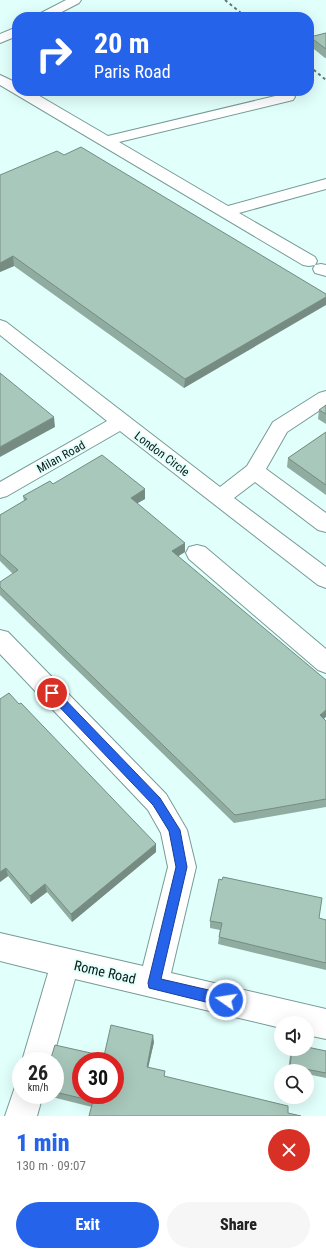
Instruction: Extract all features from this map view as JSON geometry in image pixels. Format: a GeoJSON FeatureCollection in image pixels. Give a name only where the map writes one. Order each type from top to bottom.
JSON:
{"type":"FeatureCollection","features":[{"type":"Feature","properties":{"kind":"street"},"geometry":{"type":"LineString","coordinates":[[52,12],[75,0]]}},
{"type":"Feature","properties":{"kind":"street"},"geometry":{"type":"LineString","coordinates":[[0,40],[12,34]]}},
{"type":"Feature","properties":{"kind":"street"},"geometry":{"type":"LineString","coordinates":[[0,79],[12,86]]}},
{"type":"Feature","properties":{"kind":"street"},"geometry":{"type":"LineString","coordinates":[[30,96],[319,267]]}},
{"type":"Feature","properties":{"kind":"street"},"geometry":{"type":"LineString","coordinates":[[106,141],[288,97]]}},
{"type":"Feature","properties":{"kind":"street"},"geometry":{"type":"LineString","coordinates":[[225,212],[326,184]]}},
{"type":"Feature","properties":{"kind":"street","name":"London Circle"},"geometry":{"type":"LineString","coordinates":[[2,330],[326,579]]}},
{"type":"Feature","properties":{"kind":"street"},"geometry":{"type":"LineString","coordinates":[[220,498],[255,471],[280,427],[326,397]]}},
{"type":"Feature","properties":{"kind":"street","name":"Milan Road"},"geometry":{"type":"LineString","coordinates":[[0,491],[121,422]]}},
{"type":"Feature","properties":{"kind":"street"},"geometry":{"type":"LineString","coordinates":[[255,471],[326,524]]}},
{"type":"Feature","properties":{"kind":"street"},"geometry":{"type":"LineString","coordinates":[[197,554],[326,663]]}},
{"type":"Feature","properties":{"kind":"street"},"geometry":{"type":"LineString","coordinates":[[0,639],[157,802],[174,830],[182,867],[154,983]]}},
{"type":"Feature","properties":{"kind":"street","name":"Rome Road"},"geometry":{"type":"LineString","coordinates":[[0,947],[326,1024]]}},
{"type":"Feature","properties":{"kind":"street"},"geometry":{"type":"LineString","coordinates":[[40,1052],[65,963]]}},
{"type":"Feature","properties":{"kind":"street"},"geometry":{"type":"LineString","coordinates":[[21,1116],[24,1104]]}},
{"type":"Feature","properties":{"kind":"building"},"geometry":{"type":"Polygon","coordinates":[[[326,33],[326,49],[314,40],[314,36],[326,33]]]}},
{"type":"Feature","properties":{"kind":"building"},"geometry":{"type":"Polygon","coordinates":[[[81,147],[326,294],[326,297],[185,379],[13,256],[0,263],[0,175],[57,151],[64,155],[81,147]]]}},
{"type":"Feature","properties":{"kind":"building"},"geometry":{"type":"Polygon","coordinates":[[[0,373],[54,417],[0,447],[0,373]]]}},
{"type":"Feature","properties":{"kind":"building"},"geometry":{"type":"Polygon","coordinates":[[[326,405],[326,414],[319,410],[326,405]]]}},
{"type":"Feature","properties":{"kind":"building"},"geometry":{"type":"Polygon","coordinates":[[[326,432],[326,485],[288,458],[326,432]]]}},
{"type":"Feature","properties":{"kind":"building"},"geometry":{"type":"Polygon","coordinates":[[[102,455],[145,489],[131,498],[185,543],[172,551],[326,680],[326,710],[320,715],[326,721],[326,799],[235,815],[0,587],[0,582],[18,570],[0,554],[0,515],[27,499],[23,496],[50,481],[53,484],[102,455]]]}},
{"type":"Feature","properties":{"kind":"building"},"geometry":{"type":"Polygon","coordinates":[[[9,693],[19,704],[21,703],[156,844],[71,914],[45,884],[30,896],[6,868],[0,872],[0,699],[9,693]]]}},
{"type":"Feature","properties":{"kind":"building"},"geometry":{"type":"Polygon","coordinates":[[[223,877],[322,898],[319,918],[326,920],[326,963],[219,937],[222,923],[210,921],[219,879],[222,880],[223,877]]]}},
{"type":"Feature","properties":{"kind":"building"},"geometry":{"type":"Polygon","coordinates":[[[111,1025],[153,1035],[147,1067],[165,1071],[164,1076],[274,1103],[274,1104],[288,1106],[288,1113],[301,1116],[89,1116],[92,1104],[124,1104],[124,1052],[105,1052],[111,1025]]]}},
{"type":"Feature","properties":{"kind":"building"},"geometry":{"type":"Polygon","coordinates":[[[55,1045],[86,1052],[72,1052],[72,1096],[64,1094],[64,1052],[53,1052],[55,1045]]]}},
{"type":"Feature","properties":{"kind":"building"},"geometry":{"type":"Polygon","coordinates":[[[314,1048],[326,1051],[326,1073],[314,1071],[314,1064],[290,1064],[291,1056],[314,1056],[314,1048]]]}},
{"type":"Feature","properties":{"kind":"railway"},"geometry":{"type":"LineString","coordinates":[[225,0],[240,12]]}},
{"type":"Feature","properties":{"kind":"railway"},"geometry":{"type":"LineString","coordinates":[[314,70],[326,80]]}},
{"type":"Feature","properties":{"kind":"route"},"geometry":{"type":"LineString","coordinates":[[52,693],[157,802],[174,830],[182,867],[154,983],[226,1000]]}}]}
